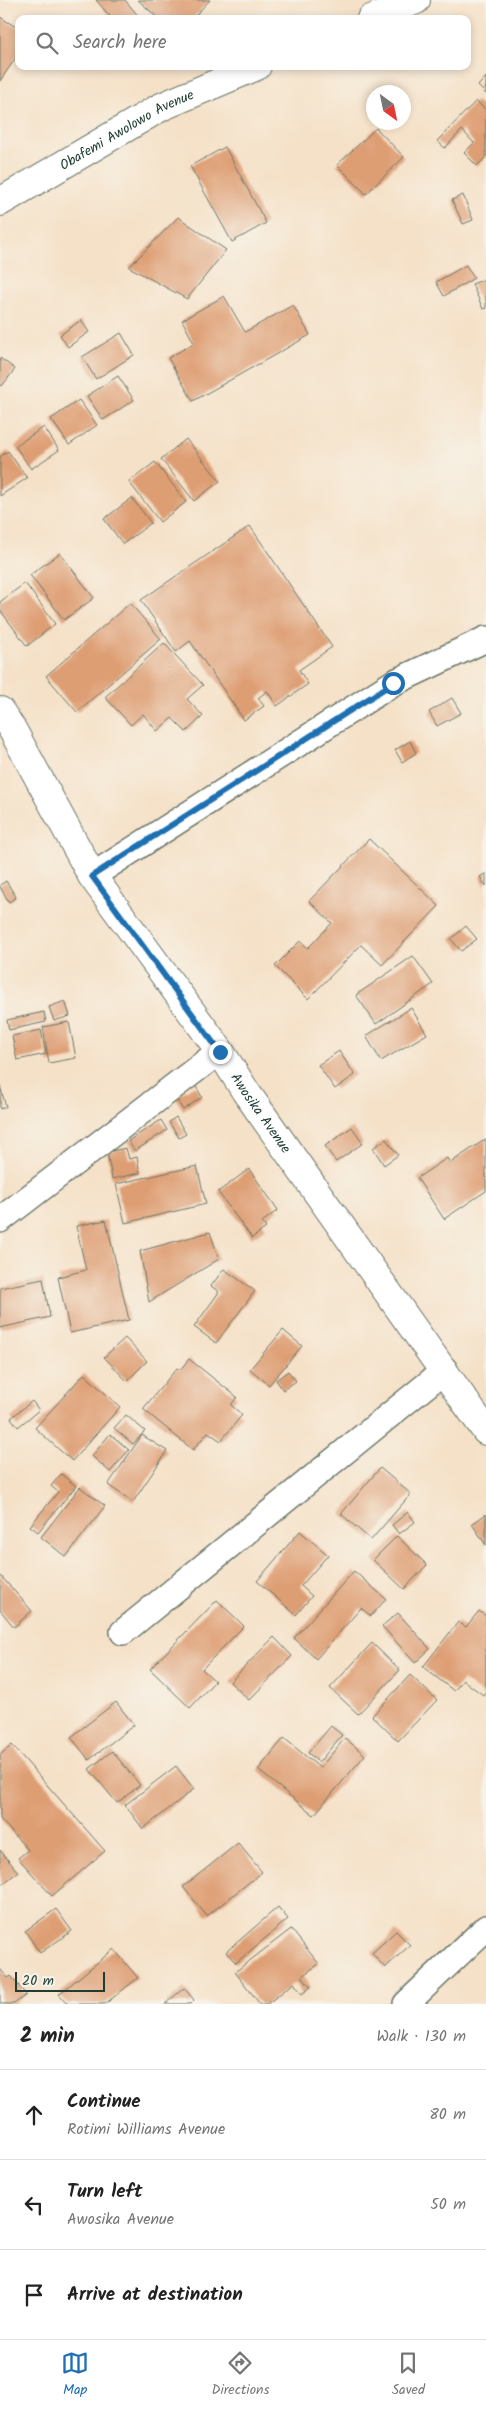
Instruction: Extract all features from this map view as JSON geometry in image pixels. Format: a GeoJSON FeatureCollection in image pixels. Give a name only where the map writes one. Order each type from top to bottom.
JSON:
{"type":"FeatureCollection","features":[{"type":"Feature","properties":{"kind":"street"},"geometry":{"type":"LineString","coordinates":[[380,15],[416,0]]}},
{"type":"Feature","properties":{"kind":"street","name":"Obafemi Awolowo Avenue"},"geometry":{"type":"LineString","coordinates":[[0,202],[161,107],[248,70]]}},
{"type":"Feature","properties":{"kind":"street"},"geometry":{"type":"LineString","coordinates":[[92,876],[393,683],[486,640]]}},
{"type":"Feature","properties":{"kind":"street","name":"Awosika Avenue"},"geometry":{"type":"LineString","coordinates":[[4,726],[92,876],[220,1052],[279,1140],[445,1370],[486,1431]]}},
{"type":"Feature","properties":{"kind":"street"},"geometry":{"type":"LineString","coordinates":[[0,1220],[220,1052]]}},
{"type":"Feature","properties":{"kind":"street"},"geometry":{"type":"LineString","coordinates":[[123,1632],[445,1370]]}},
{"type":"Feature","properties":{"kind":"street"},"geometry":{"type":"LineString","coordinates":[[406,2004],[486,1928]]}},
{"type":"Feature","properties":{"kind":"building"},"geometry":{"type":"Polygon","coordinates":[[[96,0],[125,0],[138,15],[109,15],[96,0]]]}},
{"type":"Feature","properties":{"kind":"building"},"geometry":{"type":"Polygon","coordinates":[[[138,0],[210,0],[196,15],[155,15],[138,0]]]}},
{"type":"Feature","properties":{"kind":"building"},"geometry":{"type":"Polygon","coordinates":[[[0,17],[15,26],[15,59],[0,81],[0,17]]]}},
{"type":"Feature","properties":{"kind":"building"},"geometry":{"type":"Polygon","coordinates":[[[486,77],[486,94],[478,86],[486,77]]]}},
{"type":"Feature","properties":{"kind":"building"},"geometry":{"type":"Polygon","coordinates":[[[476,101],[486,110],[486,157],[477,166],[464,153],[474,143],[462,130],[445,148],[437,141],[476,101]]]}},
{"type":"Feature","properties":{"kind":"building"},"geometry":{"type":"Polygon","coordinates":[[[374,130],[378,130],[404,157],[366,194],[337,165],[374,130]]]}},
{"type":"Feature","properties":{"kind":"building"},"geometry":{"type":"Polygon","coordinates":[[[225,147],[266,223],[232,242],[190,166],[225,147]]]}},
{"type":"Feature","properties":{"kind":"building"},"geometry":{"type":"Polygon","coordinates":[[[463,195],[473,220],[463,224],[452,200],[463,195]]]}},
{"type":"Feature","properties":{"kind":"building"},"geometry":{"type":"Polygon","coordinates":[[[178,217],[226,250],[187,299],[129,267],[178,217]]]}},
{"type":"Feature","properties":{"kind":"building"},"geometry":{"type":"Polygon","coordinates":[[[466,265],[474,278],[444,296],[436,282],[466,265]]]}},
{"type":"Feature","properties":{"kind":"building"},"geometry":{"type":"Polygon","coordinates":[[[486,279],[486,308],[483,309],[472,284],[486,279]]]}},
{"type":"Feature","properties":{"kind":"building"},"geometry":{"type":"Polygon","coordinates":[[[224,296],[245,332],[293,305],[310,335],[193,401],[168,358],[194,343],[182,320],[224,296]]]}},
{"type":"Feature","properties":{"kind":"building"},"geometry":{"type":"Polygon","coordinates":[[[81,320],[89,332],[68,347],[60,335],[81,320]]]}},
{"type":"Feature","properties":{"kind":"building"},"geometry":{"type":"Polygon","coordinates":[[[121,333],[134,355],[96,379],[82,357],[121,333]]]}},
{"type":"Feature","properties":{"kind":"building"},"geometry":{"type":"Polygon","coordinates":[[[0,358],[15,369],[2,386],[0,384],[0,358]]]}},
{"type":"Feature","properties":{"kind":"building"},"geometry":{"type":"Polygon","coordinates":[[[118,376],[134,400],[103,420],[87,396],[118,376]]]}},
{"type":"Feature","properties":{"kind":"building"},"geometry":{"type":"Polygon","coordinates":[[[79,400],[97,425],[69,445],[51,419],[79,400]]]}},
{"type":"Feature","properties":{"kind":"building"},"geometry":{"type":"Polygon","coordinates":[[[44,427],[59,450],[31,469],[15,446],[44,427]]]}},
{"type":"Feature","properties":{"kind":"building"},"geometry":{"type":"Polygon","coordinates":[[[186,439],[220,481],[194,501],[161,459],[186,439]]]}},
{"type":"Feature","properties":{"kind":"building"},"geometry":{"type":"Polygon","coordinates":[[[8,451],[27,478],[0,496],[0,457],[8,451]]]}},
{"type":"Feature","properties":{"kind":"building"},"geometry":{"type":"Polygon","coordinates":[[[155,462],[186,502],[160,522],[129,482],[155,462]]]}},
{"type":"Feature","properties":{"kind":"building"},"geometry":{"type":"Polygon","coordinates":[[[132,498],[151,523],[123,544],[104,519],[132,498]]]}},
{"type":"Feature","properties":{"kind":"building"},"geometry":{"type":"Polygon","coordinates":[[[250,526],[332,647],[299,670],[308,684],[277,706],[267,691],[258,698],[264,706],[244,720],[190,641],[176,652],[141,600],[250,526]]]}},
{"type":"Feature","properties":{"kind":"building"},"geometry":{"type":"Polygon","coordinates":[[[60,553],[94,598],[64,620],[30,575],[60,553]]]}},
{"type":"Feature","properties":{"kind":"building"},"geometry":{"type":"Polygon","coordinates":[[[25,583],[55,624],[27,646],[0,610],[0,602],[25,583]]]}},
{"type":"Feature","properties":{"kind":"building"},"geometry":{"type":"Polygon","coordinates":[[[130,603],[161,639],[77,712],[46,676],[130,603]]]}},
{"type":"Feature","properties":{"kind":"building"},"geometry":{"type":"Polygon","coordinates":[[[164,643],[203,685],[187,699],[203,716],[186,732],[172,718],[157,731],[143,714],[131,725],[105,697],[164,643]]]}},
{"type":"Feature","properties":{"kind":"building"},"geometry":{"type":"Polygon","coordinates":[[[452,698],[461,713],[437,726],[429,712],[452,698]]]}},
{"type":"Feature","properties":{"kind":"building"},"geometry":{"type":"Polygon","coordinates":[[[410,741],[416,753],[402,762],[395,750],[410,741]]]}},
{"type":"Feature","properties":{"kind":"building"},"geometry":{"type":"Polygon","coordinates":[[[369,839],[439,906],[382,965],[361,945],[308,999],[275,966],[300,941],[308,948],[332,923],[309,901],[369,839]]]}},
{"type":"Feature","properties":{"kind":"building"},"geometry":{"type":"Polygon","coordinates":[[[486,873],[486,886],[480,877],[486,873]]]}},
{"type":"Feature","properties":{"kind":"building"},"geometry":{"type":"Polygon","coordinates":[[[6,881],[16,897],[9,902],[0,887],[6,881]]]}},
{"type":"Feature","properties":{"kind":"building"},"geometry":{"type":"Polygon","coordinates":[[[466,926],[477,939],[461,951],[451,939],[466,926]]]}},
{"type":"Feature","properties":{"kind":"building"},"geometry":{"type":"Polygon","coordinates":[[[413,956],[433,984],[376,1024],[356,995],[413,956]]]}},
{"type":"Feature","properties":{"kind":"building"},"geometry":{"type":"Polygon","coordinates":[[[65,1001],[70,1016],[54,1021],[49,1007],[65,1001]]]}},
{"type":"Feature","properties":{"kind":"building"},"geometry":{"type":"Polygon","coordinates":[[[411,1008],[427,1034],[381,1061],[366,1036],[411,1008]]]}},
{"type":"Feature","properties":{"kind":"building"},"geometry":{"type":"Polygon","coordinates":[[[44,1012],[46,1022],[9,1030],[7,1020],[44,1012]]]}},
{"type":"Feature","properties":{"kind":"building"},"geometry":{"type":"Polygon","coordinates":[[[69,1022],[76,1058],[49,1063],[43,1027],[69,1022]]]}},
{"type":"Feature","properties":{"kind":"building"},"geometry":{"type":"Polygon","coordinates":[[[41,1030],[46,1054],[17,1060],[12,1036],[41,1030]]]}},
{"type":"Feature","properties":{"kind":"building"},"geometry":{"type":"Polygon","coordinates":[[[339,1051],[355,1075],[335,1089],[318,1065],[339,1051]]]}},
{"type":"Feature","properties":{"kind":"building"},"geometry":{"type":"Polygon","coordinates":[[[195,1085],[202,1097],[183,1110],[175,1097],[195,1085]]]}},
{"type":"Feature","properties":{"kind":"building"},"geometry":{"type":"Polygon","coordinates":[[[0,1086],[6,1107],[0,1109],[0,1086]]]}},
{"type":"Feature","properties":{"kind":"building"},"geometry":{"type":"Polygon","coordinates":[[[176,1117],[186,1134],[179,1138],[169,1122],[176,1117]]]}},
{"type":"Feature","properties":{"kind":"building"},"geometry":{"type":"Polygon","coordinates":[[[161,1120],[167,1130],[135,1151],[128,1141],[161,1120]]]}},
{"type":"Feature","properties":{"kind":"building"},"geometry":{"type":"Polygon","coordinates":[[[352,1127],[363,1143],[336,1162],[325,1146],[352,1127]]]}},
{"type":"Feature","properties":{"kind":"building"},"geometry":{"type":"Polygon","coordinates":[[[386,1139],[398,1155],[384,1165],[373,1148],[386,1139]]]}},
{"type":"Feature","properties":{"kind":"building"},"geometry":{"type":"Polygon","coordinates":[[[486,1139],[486,1191],[444,1219],[417,1178],[447,1158],[450,1163],[486,1139]]]}},
{"type":"Feature","properties":{"kind":"building"},"geometry":{"type":"Polygon","coordinates":[[[126,1148],[129,1159],[137,1157],[140,1173],[112,1179],[107,1152],[126,1148]]]}},
{"type":"Feature","properties":{"kind":"building"},"geometry":{"type":"Polygon","coordinates":[[[197,1166],[206,1204],[125,1223],[116,1184],[197,1166]]]}},
{"type":"Feature","properties":{"kind":"building"},"geometry":{"type":"Polygon","coordinates":[[[249,1169],[278,1210],[262,1222],[266,1228],[252,1238],[218,1192],[249,1169]]]}},
{"type":"Feature","properties":{"kind":"building"},"geometry":{"type":"Polygon","coordinates":[[[106,1220],[129,1320],[70,1333],[58,1277],[86,1270],[76,1226],[106,1220]]]}},
{"type":"Feature","properties":{"kind":"building"},"geometry":{"type":"Polygon","coordinates":[[[210,1232],[219,1259],[149,1302],[140,1251],[210,1232]]]}},
{"type":"Feature","properties":{"kind":"building"},"geometry":{"type":"Polygon","coordinates":[[[224,1269],[255,1291],[216,1343],[194,1327],[219,1292],[211,1286],[224,1269]]]}},
{"type":"Feature","properties":{"kind":"building"},"geometry":{"type":"Polygon","coordinates":[[[43,1279],[50,1317],[0,1328],[0,1288],[43,1279]]]}},
{"type":"Feature","properties":{"kind":"building"},"geometry":{"type":"Polygon","coordinates":[[[283,1330],[302,1346],[269,1385],[250,1369],[283,1330]]]}},
{"type":"Feature","properties":{"kind":"building"},"geometry":{"type":"Polygon","coordinates":[[[125,1338],[147,1361],[127,1381],[104,1357],[125,1338]]]}},
{"type":"Feature","properties":{"kind":"building"},"geometry":{"type":"Polygon","coordinates":[[[189,1359],[237,1397],[231,1405],[242,1415],[221,1441],[208,1432],[193,1450],[143,1409],[177,1368],[180,1370],[189,1359]]]}},
{"type":"Feature","properties":{"kind":"building"},"geometry":{"type":"Polygon","coordinates":[[[288,1371],[296,1381],[283,1390],[276,1380],[288,1371]]]}},
{"type":"Feature","properties":{"kind":"building"},"geometry":{"type":"Polygon","coordinates":[[[84,1374],[120,1407],[72,1461],[35,1428],[84,1374]]]}},
{"type":"Feature","properties":{"kind":"building"},"geometry":{"type":"Polygon","coordinates":[[[32,1401],[39,1410],[18,1427],[11,1418],[32,1401]]]}},
{"type":"Feature","properties":{"kind":"building"},"geometry":{"type":"Polygon","coordinates":[[[126,1415],[145,1431],[133,1444],[114,1428],[126,1415]]]}},
{"type":"Feature","properties":{"kind":"building"},"geometry":{"type":"Polygon","coordinates":[[[110,1434],[129,1450],[110,1472],[92,1456],[110,1434]]]}},
{"type":"Feature","properties":{"kind":"building"},"geometry":{"type":"Polygon","coordinates":[[[142,1435],[167,1451],[133,1502],[108,1485],[142,1435]]]}},
{"type":"Feature","properties":{"kind":"building"},"geometry":{"type":"Polygon","coordinates":[[[380,1468],[411,1494],[371,1540],[341,1514],[380,1468]]]}},
{"type":"Feature","properties":{"kind":"building"},"geometry":{"type":"Polygon","coordinates":[[[61,1474],[76,1486],[38,1532],[30,1526],[58,1492],[51,1486],[61,1474]]]}},
{"type":"Feature","properties":{"kind":"building"},"geometry":{"type":"Polygon","coordinates":[[[80,1487],[105,1506],[66,1557],[41,1537],[80,1487]]]}},
{"type":"Feature","properties":{"kind":"building"},"geometry":{"type":"Polygon","coordinates":[[[408,1512],[415,1522],[399,1534],[392,1525],[408,1512]]]}},
{"type":"Feature","properties":{"kind":"building"},"geometry":{"type":"Polygon","coordinates":[[[486,1514],[486,1545],[472,1524],[486,1514]]]}},
{"type":"Feature","properties":{"kind":"building"},"geometry":{"type":"Polygon","coordinates":[[[300,1531],[328,1555],[301,1586],[312,1596],[296,1615],[257,1581],[300,1531]]]}},
{"type":"Feature","properties":{"kind":"building"},"geometry":{"type":"Polygon","coordinates":[[[397,1536],[427,1565],[404,1589],[373,1560],[397,1536]]]}},
{"type":"Feature","properties":{"kind":"building"},"geometry":{"type":"Polygon","coordinates":[[[354,1571],[386,1599],[371,1616],[361,1608],[316,1659],[294,1638],[354,1571]]]}},
{"type":"Feature","properties":{"kind":"building"},"geometry":{"type":"Polygon","coordinates":[[[0,1575],[32,1611],[14,1627],[0,1610],[0,1575]]]}},
{"type":"Feature","properties":{"kind":"building"},"geometry":{"type":"Polygon","coordinates":[[[217,1600],[244,1626],[202,1669],[215,1681],[190,1708],[150,1669],[217,1600]]]}},
{"type":"Feature","properties":{"kind":"building"},"geometry":{"type":"Polygon","coordinates":[[[479,1611],[486,1616],[486,1691],[483,1695],[463,1680],[454,1691],[423,1667],[458,1622],[466,1627],[479,1611]]]}},
{"type":"Feature","properties":{"kind":"building"},"geometry":{"type":"Polygon","coordinates":[[[398,1613],[430,1649],[415,1663],[382,1626],[398,1613]]]}},
{"type":"Feature","properties":{"kind":"building"},"geometry":{"type":"Polygon","coordinates":[[[274,1637],[292,1656],[249,1700],[230,1682],[274,1637]]]}},
{"type":"Feature","properties":{"kind":"building"},"geometry":{"type":"Polygon","coordinates":[[[372,1643],[400,1670],[358,1714],[330,1688],[372,1643]]]}},
{"type":"Feature","properties":{"kind":"building"},"geometry":{"type":"Polygon","coordinates":[[[410,1675],[437,1700],[398,1741],[372,1716],[410,1675]]]}},
{"type":"Feature","properties":{"kind":"building"},"geometry":{"type":"Polygon","coordinates":[[[116,1702],[134,1725],[89,1760],[71,1737],[116,1702]]]}},
{"type":"Feature","properties":{"kind":"building"},"geometry":{"type":"Polygon","coordinates":[[[331,1726],[342,1735],[319,1762],[308,1753],[331,1726]]]}},
{"type":"Feature","properties":{"kind":"building"},"geometry":{"type":"Polygon","coordinates":[[[284,1738],[320,1768],[345,1738],[365,1755],[314,1815],[258,1770],[284,1738]]]}},
{"type":"Feature","properties":{"kind":"building"},"geometry":{"type":"Polygon","coordinates":[[[12,1745],[105,1851],[52,1896],[18,1858],[28,1850],[0,1819],[0,1755],[12,1745]]]}},
{"type":"Feature","properties":{"kind":"building"},"geometry":{"type":"Polygon","coordinates":[[[112,1751],[140,1785],[117,1803],[89,1769],[112,1751]]]}},
{"type":"Feature","properties":{"kind":"building"},"geometry":{"type":"Polygon","coordinates":[[[176,1766],[194,1789],[143,1829],[125,1805],[176,1766]]]}},
{"type":"Feature","properties":{"kind":"building"},"geometry":{"type":"Polygon","coordinates":[[[238,1843],[262,1872],[207,1916],[183,1887],[238,1843]]]}},
{"type":"Feature","properties":{"kind":"building"},"geometry":{"type":"Polygon","coordinates":[[[0,1850],[18,1872],[0,1886],[0,1850]]]}},
{"type":"Feature","properties":{"kind":"building"},"geometry":{"type":"Polygon","coordinates":[[[278,1907],[288,1919],[236,1963],[226,1952],[278,1907]]]}},
{"type":"Feature","properties":{"kind":"building"},"geometry":{"type":"Polygon","coordinates":[[[56,1909],[72,1931],[40,1953],[25,1931],[56,1909]]]}},
{"type":"Feature","properties":{"kind":"building"},"geometry":{"type":"Polygon","coordinates":[[[291,1929],[319,1964],[302,1976],[311,1987],[302,1994],[294,1983],[267,2004],[260,2004],[235,1972],[291,1929]]]}},
{"type":"Feature","properties":{"kind":"building"},"geometry":{"type":"Polygon","coordinates":[[[396,1931],[410,1945],[385,1968],[372,1953],[396,1931]]]}},
{"type":"Feature","properties":{"kind":"building"},"geometry":{"type":"Polygon","coordinates":[[[114,1949],[138,1978],[105,2004],[68,2004],[59,1994],[114,1949]]]}},
{"type":"Feature","properties":{"kind":"building"},"geometry":{"type":"Polygon","coordinates":[[[0,1969],[8,1978],[11,1976],[26,1995],[14,2004],[0,2004],[0,1969]]]}},
{"type":"Feature","properties":{"kind":"building"},"geometry":{"type":"Polygon","coordinates":[[[184,1988],[194,2000],[190,2004],[165,2004],[184,1988]]]}},
{"type":"Feature","properties":{"kind":"route"},"geometry":{"type":"LineString","coordinates":[[220,1052],[92,876],[393,683]]}}]}
